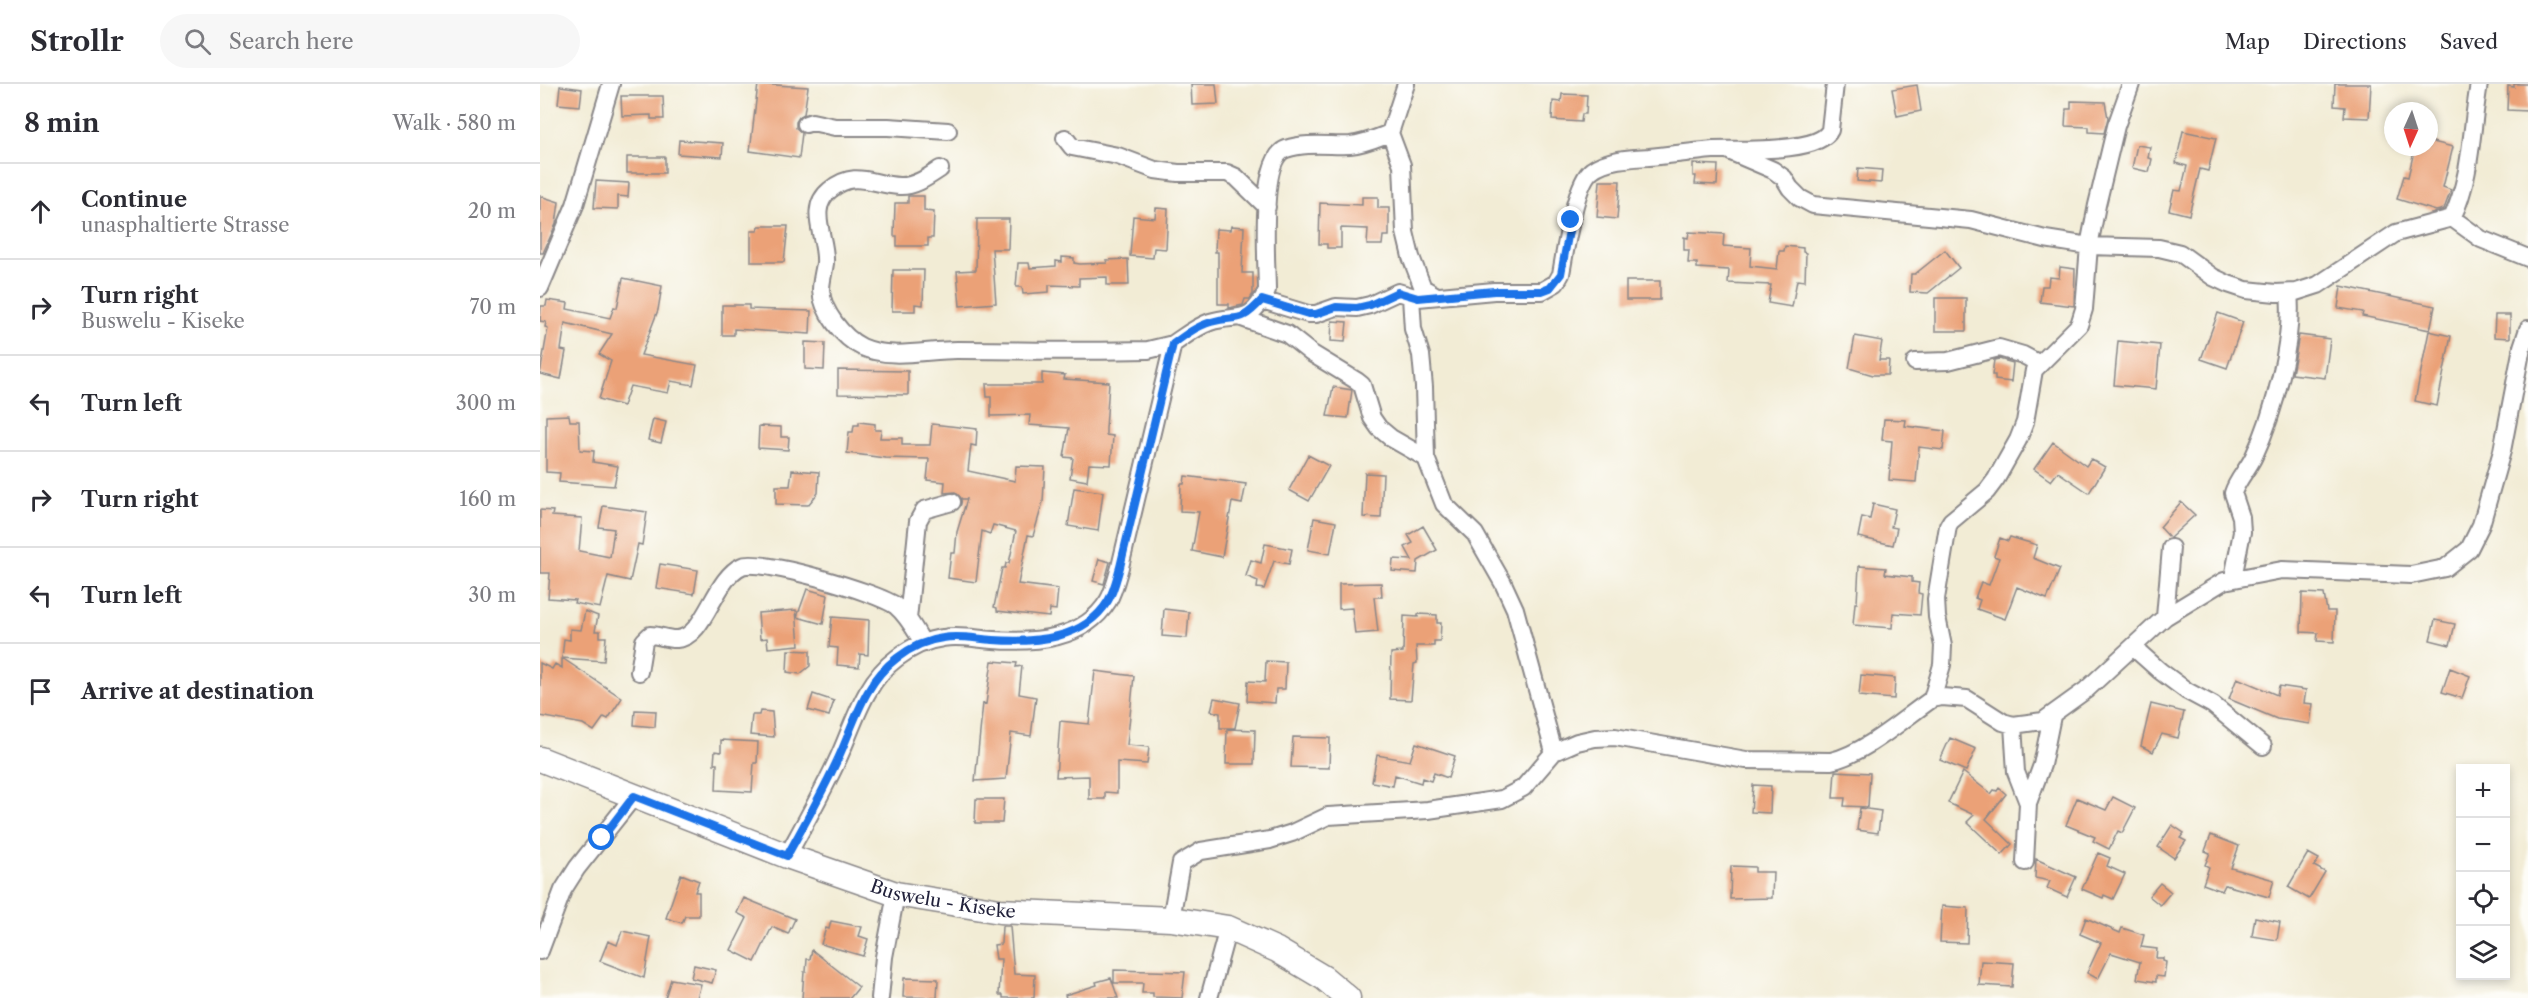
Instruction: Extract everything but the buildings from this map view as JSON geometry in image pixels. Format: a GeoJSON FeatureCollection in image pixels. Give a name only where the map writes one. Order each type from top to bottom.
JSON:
{"type":"FeatureCollection","features":[{"type":"Feature","properties":{"kind":"main road","name":"Buswelu - Kiseke"},"geometry":{"type":"LineString","coordinates":[[540,759],[787,856],[896,894],[1000,911],[1171,919],[1228,928],[1277,950],[1323,978],[1348,998]]}},
{"type":"Feature","properties":{"kind":"street"},"geometry":{"type":"LineString","coordinates":[[540,288],[573,213],[611,84]]}},
{"type":"Feature","properties":{"kind":"street"},"geometry":{"type":"LineString","coordinates":[[1406,84],[1390,133],[1402,165],[1406,232],[1411,258],[1423,288],[1435,295]]}},
{"type":"Feature","properties":{"kind":"street"},"geometry":{"type":"LineString","coordinates":[[1242,318],[1266,302],[1308,314],[1316,314],[1336,307],[1357,308],[1370,305],[1398,292],[1406,293],[1411,297],[1494,291],[1542,291],[1550,288],[1561,274],[1577,199],[1582,183],[1591,170],[1629,158],[1716,150],[1731,152],[1809,143],[1827,136],[1830,130],[1835,84]]}},
{"type":"Feature","properties":{"kind":"street"},"geometry":{"type":"LineString","coordinates":[[1932,699],[1942,665],[1943,646],[1936,599],[1948,526],[1987,491],[2019,440],[2031,397],[2034,370],[2038,363],[2079,325],[2084,309],[2089,246],[2116,126],[2131,84]]}},
{"type":"Feature","properties":{"kind":"street"},"geometry":{"type":"LineString","coordinates":[[1731,152],[1773,170],[1784,178],[1800,198],[1813,205],[1971,220],[2036,237],[2089,246],[2132,246],[2180,253],[2213,277],[2228,284],[2246,290],[2289,293],[2318,285],[2396,233],[2452,218],[2458,206],[2465,174],[2479,84]]}},
{"type":"Feature","properties":{"kind":"street"},"geometry":{"type":"LineString","coordinates":[[806,124],[812,122],[835,127],[888,127],[948,131]]}},
{"type":"Feature","properties":{"kind":"street"},"geometry":{"type":"LineString","coordinates":[[1278,330],[1266,302],[1269,175],[1278,153],[1286,149],[1318,144],[1352,145],[1390,133]]}},
{"type":"Feature","properties":{"kind":"street"},"geometry":{"type":"LineString","coordinates":[[1065,138],[1072,147],[1118,156],[1155,170],[1178,173],[1227,173],[1236,177],[1267,207]]}},
{"type":"Feature","properties":{"kind":"street"},"geometry":{"type":"LineString","coordinates":[[940,169],[914,184],[898,186],[857,178],[829,190],[822,198],[818,208],[826,255],[821,290],[832,318],[845,334],[863,347],[902,354],[954,350],[1148,350],[1173,344],[1192,330],[1210,322],[1242,318],[1287,334],[1311,353],[1357,381],[1362,385],[1372,418],[1379,428],[1391,438],[1426,458]]}},
{"type":"Feature","properties":{"kind":"street"},"geometry":{"type":"LineString","coordinates":[[2452,218],[2481,240],[2528,258]]}},
{"type":"Feature","properties":{"kind":"street"},"geometry":{"type":"LineString","coordinates":[[2234,578],[2242,532],[2241,517],[2233,493],[2253,458],[2266,428],[2284,360],[2291,311],[2289,293]]}},
{"type":"Feature","properties":{"kind":"street"},"geometry":{"type":"LineString","coordinates":[[1411,297],[1413,329],[1421,355],[1424,387],[1426,458],[1444,504],[1474,534],[1487,553],[1515,609],[1554,752]]}},
{"type":"Feature","properties":{"kind":"street"},"geometry":{"type":"LineString","coordinates":[[1171,919],[1181,862],[1201,851],[1270,840],[1292,833],[1328,816],[1428,810],[1502,799],[1523,788],[1554,752],[1577,742],[1615,736],[1746,760],[1831,761],[1858,751],[1932,699],[1942,697],[1966,699],[2003,722],[2013,725],[2033,723],[2052,716],[2086,690],[2165,617],[2213,587],[2234,578],[2282,570],[2419,574],[2445,568],[2457,561],[2469,549],[2481,525],[2493,487],[2522,347],[2528,329]]}},
{"type":"Feature","properties":{"kind":"street"},"geometry":{"type":"LineString","coordinates":[[787,856],[820,797],[867,691],[897,658],[923,643],[943,638],[966,637],[995,640],[1051,638],[1077,630],[1091,620],[1108,601],[1120,567],[1173,344]]}},
{"type":"Feature","properties":{"kind":"street"},"geometry":{"type":"LineString","coordinates":[[1915,362],[1948,361],[1999,348],[2023,355],[2038,363]]}},
{"type":"Feature","properties":{"kind":"street"},"geometry":{"type":"LineString","coordinates":[[908,619],[918,521],[924,510],[952,502]]}},
{"type":"Feature","properties":{"kind":"street"},"geometry":{"type":"LineString","coordinates":[[2165,617],[2171,548]]}},
{"type":"Feature","properties":{"kind":"street"},"geometry":{"type":"LineString","coordinates":[[639,672],[644,641],[650,635],[678,640],[692,632],[702,620],[723,583],[745,565],[779,568],[830,582],[895,605],[908,619],[923,643]]}},
{"type":"Feature","properties":{"kind":"street"},"geometry":{"type":"LineString","coordinates":[[2133,647],[2160,671],[2187,691],[2213,705],[2263,746]]}},
{"type":"Feature","properties":{"kind":"street"},"geometry":{"type":"LineString","coordinates":[[2025,862],[2028,803],[2042,765],[2052,716]]}},
{"type":"Feature","properties":{"kind":"street"},"geometry":{"type":"LineString","coordinates":[[2013,725],[2016,772],[2028,803]]}},
{"type":"Feature","properties":{"kind":"street"},"geometry":{"type":"LineString","coordinates":[[540,951],[563,890],[577,868],[634,796]]}},
{"type":"Feature","properties":{"kind":"street"},"geometry":{"type":"LineString","coordinates":[[880,998],[884,957],[896,894]]}},
{"type":"Feature","properties":{"kind":"street"},"geometry":{"type":"LineString","coordinates":[[1209,998],[1228,928]]}},
{"type":"Feature","properties":{"kind":"route"},"geometry":{"type":"LineString","coordinates":[[602,838],[634,796],[787,856],[843,750],[867,691],[897,658],[923,643],[943,638],[966,637],[995,640],[1051,638],[1077,630],[1091,620],[1108,601],[1120,567],[1173,344],[1192,330],[1210,322],[1242,318],[1262,300],[1308,314],[1316,314],[1336,307],[1357,308],[1370,305],[1398,292],[1418,298],[1494,291],[1542,291],[1556,283],[1561,274],[1571,220]]}}]}
